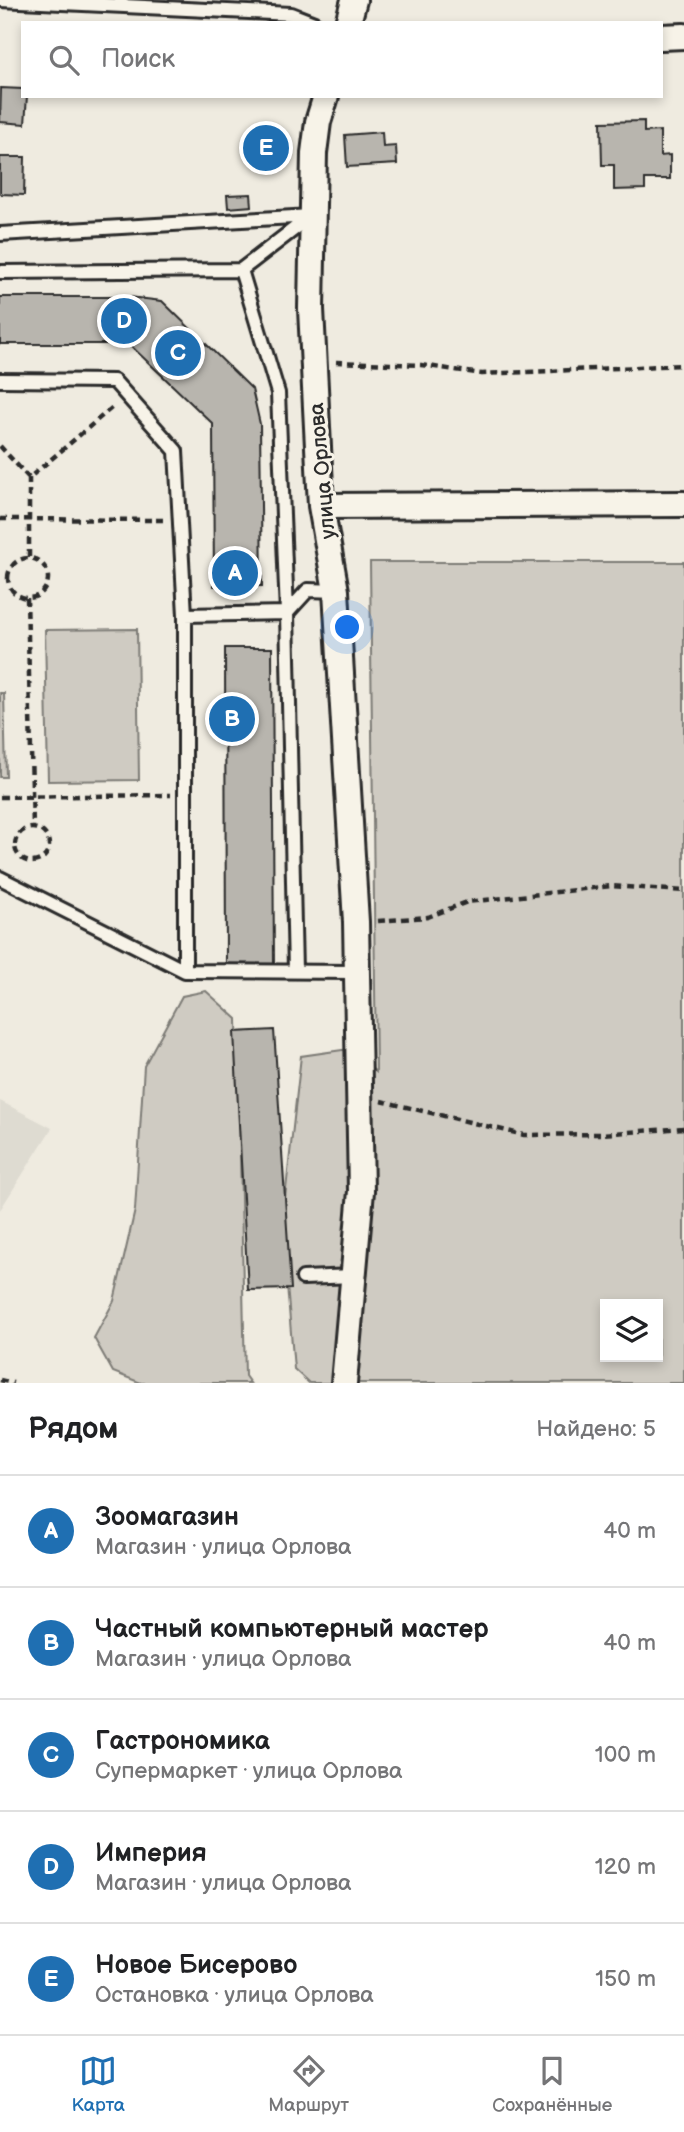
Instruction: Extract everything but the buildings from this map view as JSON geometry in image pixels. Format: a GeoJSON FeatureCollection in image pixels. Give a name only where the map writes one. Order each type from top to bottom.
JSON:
{"type":"FeatureCollection","features":[{"type":"Feature","properties":{"kind":"street"},"geometry":{"type":"LineString","coordinates":[[349,21],[354,0]]}},
{"type":"Feature","properties":{"kind":"street"},"geometry":{"type":"LineString","coordinates":[[663,37],[684,36]]}},
{"type":"Feature","properties":{"kind":"street","name":"улица Орлова"},"geometry":{"type":"LineString","coordinates":[[325,98],[318,122],[314,153],[311,309],[321,506],[337,591],[356,922],[361,1191],[344,1383]]}},
{"type":"Feature","properties":{"kind":"street"},"geometry":{"type":"LineString","coordinates":[[321,506],[684,504]]}},
{"type":"Feature","properties":{"kind":"lane"},"geometry":{"type":"LineString","coordinates":[[0,0],[291,14],[309,21]]}},
{"type":"Feature","properties":{"kind":"lane"},"geometry":{"type":"LineString","coordinates":[[0,233],[311,216]]}},
{"type":"Feature","properties":{"kind":"lane"},"geometry":{"type":"LineString","coordinates":[[0,272],[241,270],[311,216]]}},
{"type":"Feature","properties":{"kind":"lane"},"geometry":{"type":"LineString","coordinates":[[241,270],[278,393],[287,613],[295,971]]}},
{"type":"Feature","properties":{"kind":"lane"},"geometry":{"type":"LineString","coordinates":[[0,380],[114,381],[176,451],[185,615],[185,971]]}},
{"type":"Feature","properties":{"kind":"lane"},"geometry":{"type":"LineString","coordinates":[[185,615],[287,613],[308,590],[337,591]]}},
{"type":"Feature","properties":{"kind":"lane"},"geometry":{"type":"LineString","coordinates":[[0,878],[185,971],[356,972]]}},
{"type":"Feature","properties":{"kind":"lane"},"geometry":{"type":"LineString","coordinates":[[303,1278],[354,1276]]}},
{"type":"Feature","properties":{"kind":"path"},"geometry":{"type":"LineString","coordinates":[[314,361],[421,365],[482,374],[684,365]]}},
{"type":"Feature","properties":{"kind":"path"},"geometry":{"type":"LineString","coordinates":[[29,478],[127,395]]}},
{"type":"Feature","properties":{"kind":"path"},"geometry":{"type":"LineString","coordinates":[[0,446],[29,478],[29,557]]}},
{"type":"Feature","properties":{"kind":"path"},"geometry":{"type":"LineString","coordinates":[[0,519],[180,520]]}},
{"type":"Feature","properties":{"kind":"path"},"geometry":{"type":"LineString","coordinates":[[29,557],[40,561],[47,570],[48,582],[43,593],[27,598],[21,598],[11,591],[7,580],[9,569],[17,560],[29,557]]}},
{"type":"Feature","properties":{"kind":"path"},"geometry":{"type":"LineString","coordinates":[[27,598],[33,827]]}},
{"type":"Feature","properties":{"kind":"path"},"geometry":{"type":"LineString","coordinates":[[0,797],[185,795]]}},
{"type":"Feature","properties":{"kind":"path"},"geometry":{"type":"LineString","coordinates":[[33,827],[47,835],[48,851],[43,858],[27,861],[20,857],[15,842],[18,834],[33,827]]}},
{"type":"Feature","properties":{"kind":"path"},"geometry":{"type":"LineString","coordinates":[[356,922],[428,917],[467,902],[611,886],[684,891]]}},
{"type":"Feature","properties":{"kind":"path"},"geometry":{"type":"LineString","coordinates":[[359,1096],[524,1135],[601,1134],[684,1128]]}},
{"type":"Feature","properties":{"kind":"path"},"geometry":{"type":"LineString","coordinates":[[0,1380],[13,1383]]}},
{"type":"Feature","properties":{"kind":"shaded area"},"geometry":{"type":"Polygon","coordinates":[[[370,562],[684,562],[684,1383],[309,1383],[294,1369],[282,1225],[301,1056],[349,1049],[376,1072],[370,562]]]}},
{"type":"Feature","properties":{"kind":"shaded area"},"geometry":{"type":"Polygon","coordinates":[[[137,629],[139,780],[48,781],[45,630],[137,629]]]}},
{"type":"Feature","properties":{"kind":"shaded area"},"geometry":{"type":"Polygon","coordinates":[[[0,693],[4,693],[6,777],[0,777],[0,693]]]}},
{"type":"Feature","properties":{"kind":"shaded area"},"geometry":{"type":"Polygon","coordinates":[[[206,991],[237,1019],[245,1376],[250,1383],[141,1383],[113,1372],[94,1338],[114,1301],[135,1210],[144,1066],[182,996],[206,991]]]}},
{"type":"Feature","properties":{"kind":"shaded area"},"geometry":{"type":"Polygon","coordinates":[[[0,1101],[52,1128],[0,1210],[0,1101]]]}},
{"type":"Feature","properties":{"kind":"place","name":"Новое Бисерово"},"geometry":{"type":"Point","coordinates":[266,148]}},
{"type":"Feature","properties":{"kind":"place","name":"Империя"},"geometry":{"type":"Point","coordinates":[124,321]}},
{"type":"Feature","properties":{"kind":"place","name":"Гастрономика"},"geometry":{"type":"Point","coordinates":[178,353]}},
{"type":"Feature","properties":{"kind":"place","name":"Зоомагазин"},"geometry":{"type":"Point","coordinates":[235,573]}},
{"type":"Feature","properties":{"kind":"place","name":"Частный компьютерный мастер"},"geometry":{"type":"Point","coordinates":[232,719]}}]}
